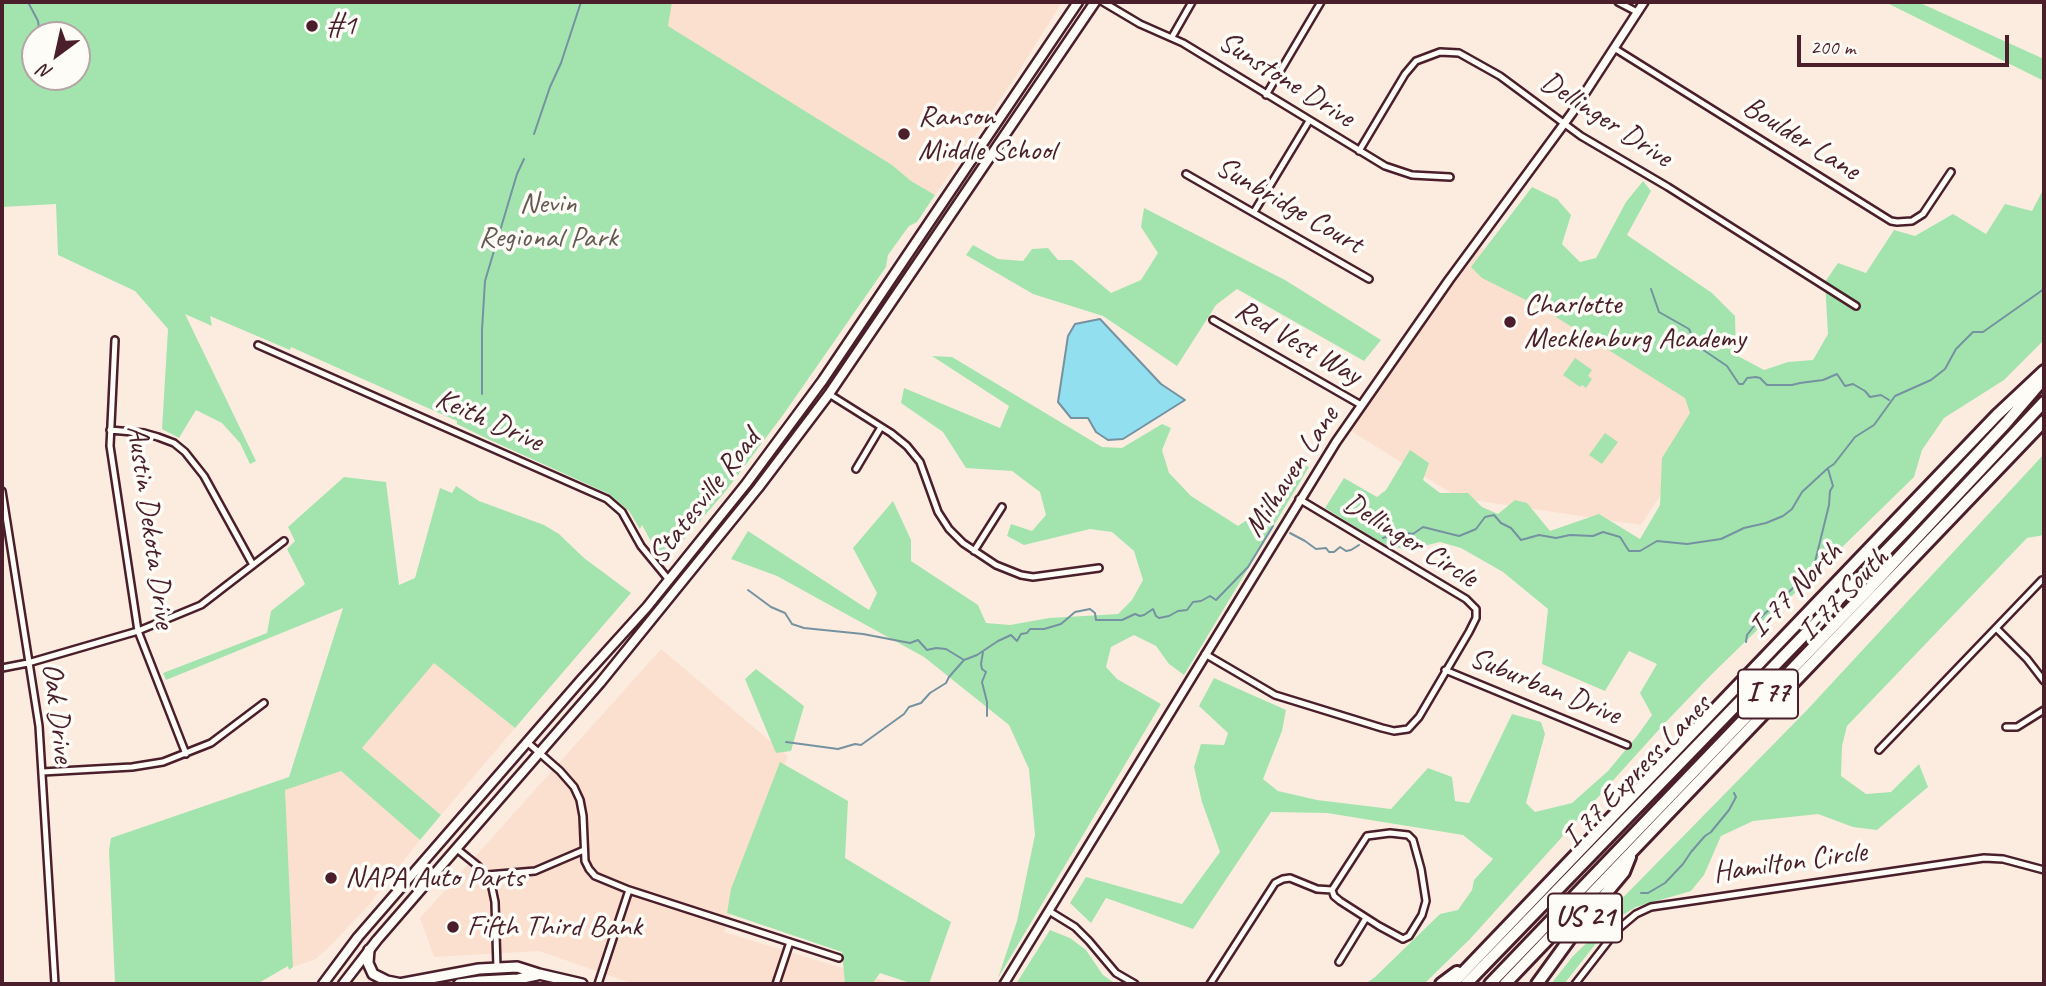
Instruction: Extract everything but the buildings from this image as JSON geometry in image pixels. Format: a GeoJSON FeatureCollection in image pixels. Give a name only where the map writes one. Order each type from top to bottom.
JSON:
{"type":"FeatureCollection","features":[{"type":"Feature","properties":{"kind":"highway","name":"I-77 North"},"geometry":{"type":"LineString","coordinates":[[1469,967],[1988,425],[2044,371]]}},
{"type":"Feature","properties":{"kind":"highway","name":"I 77 Express Lanes"},"geometry":{"type":"LineString","coordinates":[[1466,984],[1897,539],[2006,423],[2044,378]]}},
{"type":"Feature","properties":{"kind":"highway","name":"I 77 Express Lanes"},"geometry":{"type":"LineString","coordinates":[[1490,984],[1870,588],[2044,402]]}},
{"type":"Feature","properties":{"kind":"highway","name":"I-77 South"},"geometry":{"type":"LineString","coordinates":[[1505,984],[2044,421]]}},
{"type":"Feature","properties":{"kind":"highway","name":"US 21"},"geometry":{"type":"LineString","coordinates":[[1537,984],[1582,922],[1624,872],[1632,852]]}},
{"type":"Feature","properties":{"kind":"highway"},"geometry":{"type":"LineString","coordinates":[[1441,984],[1453,974],[1469,967]]}},
{"type":"Feature","properties":{"kind":"highway","name":"I 77"},"geometry":{"type":"LineString","coordinates":[[1452,984],[1469,967]]}},
{"type":"Feature","properties":{"kind":"main road","name":"Statesville Road"},"geometry":{"type":"LineString","coordinates":[[323,984],[358,937],[669,580],[746,484],[823,380],[1078,2]]}},
{"type":"Feature","properties":{"kind":"main road","name":"Statesville Road"},"geometry":{"type":"LineString","coordinates":[[343,984],[369,950],[666,603],[758,488],[829,394],[1094,2]]}},
{"type":"Feature","properties":{"kind":"main road"},"geometry":{"type":"LineString","coordinates":[[369,950],[368,963],[373,974],[400,984],[457,972],[517,967],[582,984]]}},
{"type":"Feature","properties":{"kind":"main road"},"geometry":{"type":"LineString","coordinates":[[459,984],[518,979],[540,974]]}},
{"type":"Feature","properties":{"kind":"street","name":"Sunstone Drive"},"geometry":{"type":"LineString","coordinates":[[1103,2],[1140,24],[1172,37],[1359,151],[1399,172],[1426,177],[1450,177]]}},
{"type":"Feature","properties":{"kind":"street"},"geometry":{"type":"LineString","coordinates":[[1172,37],[1192,2]]}},
{"type":"Feature","properties":{"kind":"street"},"geometry":{"type":"LineString","coordinates":[[1266,95],[1321,2]]}},
{"type":"Feature","properties":{"kind":"street"},"geometry":{"type":"LineString","coordinates":[[1618,2],[1637,12]]}},
{"type":"Feature","properties":{"kind":"street","name":"Milhaven Lane"},"geometry":{"type":"LineString","coordinates":[[1004,984],[1299,499],[1441,292],[1564,124],[1644,2]]}},
{"type":"Feature","properties":{"kind":"street","name":"Boulder Lane"},"geometry":{"type":"LineString","coordinates":[[1614,48],[1891,221],[1912,221],[1923,214],[1951,172]]}},
{"type":"Feature","properties":{"kind":"street","name":"Dellinger Drive"},"geometry":{"type":"LineString","coordinates":[[1359,151],[1410,67],[1424,57],[1440,52],[1459,53],[1515,87],[1564,124],[1856,306]]}},
{"type":"Feature","properties":{"kind":"street"},"geometry":{"type":"LineString","coordinates":[[1254,212],[1309,121]]}},
{"type":"Feature","properties":{"kind":"street","name":"Sunbridge Court"},"geometry":{"type":"LineString","coordinates":[[1186,174],[1370,279]]}},
{"type":"Feature","properties":{"kind":"street","name":"Red Vest Way"},"geometry":{"type":"LineString","coordinates":[[1213,320],[1362,405]]}},
{"type":"Feature","properties":{"kind":"street","name":"Austin Dekota Drive"},"geometry":{"type":"LineString","coordinates":[[115,340],[111,458],[138,631],[186,754]]}},
{"type":"Feature","properties":{"kind":"street","name":"Keith Drive"},"geometry":{"type":"LineString","coordinates":[[258,345],[607,499],[622,512],[641,546],[669,580]]}},
{"type":"Feature","properties":{"kind":"street"},"geometry":{"type":"LineString","coordinates":[[829,394],[897,437],[912,451],[927,477],[942,519],[958,539],[974,551],[1006,570],[1033,577],[1099,568]]}},
{"type":"Feature","properties":{"kind":"street"},"geometry":{"type":"LineString","coordinates":[[856,469],[881,427]]}},
{"type":"Feature","properties":{"kind":"street"},"geometry":{"type":"LineString","coordinates":[[110,430],[159,437],[174,443],[185,452],[204,476],[253,565]]}},
{"type":"Feature","properties":{"kind":"street","name":"Oak Drive"},"geometry":{"type":"LineString","coordinates":[[2,491],[4,525],[39,726],[55,984]]}},
{"type":"Feature","properties":{"kind":"street","name":"Dellinger Circle"},"geometry":{"type":"LineString","coordinates":[[1205,654],[1275,695],[1394,731],[1408,729],[1413,724],[1446,670],[1476,618],[1473,605],[1299,499]]}},
{"type":"Feature","properties":{"kind":"street"},"geometry":{"type":"LineString","coordinates":[[974,551],[1002,507]]}},
{"type":"Feature","properties":{"kind":"street"},"geometry":{"type":"LineString","coordinates":[[2,668],[138,631],[201,605],[284,541]]}},
{"type":"Feature","properties":{"kind":"street"},"geometry":{"type":"LineString","coordinates":[[1879,750],[2042,580]]}},
{"type":"Feature","properties":{"kind":"street"},"geometry":{"type":"LineString","coordinates":[[1996,628],[2027,659],[2044,681]]}},
{"type":"Feature","properties":{"kind":"street","name":"Suburban Drive"},"geometry":{"type":"LineString","coordinates":[[1446,670],[1627,745]]}},
{"type":"Feature","properties":{"kind":"street"},"geometry":{"type":"LineString","coordinates":[[42,772],[163,762],[211,743],[264,703]]}},
{"type":"Feature","properties":{"kind":"street"},"geometry":{"type":"LineString","coordinates":[[2007,727],[2017,727],[2044,710]]}},
{"type":"Feature","properties":{"kind":"street"},"geometry":{"type":"LineString","coordinates":[[527,742],[574,787],[580,800],[585,861],[595,876],[629,890],[839,958]]}},
{"type":"Feature","properties":{"kind":"street"},"geometry":{"type":"LineString","coordinates":[[1390,833],[1408,835],[1413,840],[1426,901],[1422,915],[1409,936],[1403,939],[1366,918],[1334,896],[1332,890],[1367,836],[1390,833]]}},
{"type":"Feature","properties":{"kind":"street"},"geometry":{"type":"LineString","coordinates":[[457,849],[487,875],[491,883],[495,902],[497,968]]}},
{"type":"Feature","properties":{"kind":"street"},"geometry":{"type":"LineString","coordinates":[[487,875],[535,871],[584,850]]}},
{"type":"Feature","properties":{"kind":"street","name":"Hamilton Circle"},"geometry":{"type":"LineString","coordinates":[[1575,984],[1617,930],[1636,914],[1651,907],[1984,858],[2003,859],[2044,870]]}},
{"type":"Feature","properties":{"kind":"street"},"geometry":{"type":"LineString","coordinates":[[1210,984],[1275,883],[1290,878],[1317,889],[1332,890]]}},
{"type":"Feature","properties":{"kind":"street"},"geometry":{"type":"LineString","coordinates":[[598,984],[629,890]]}},
{"type":"Feature","properties":{"kind":"street"},"geometry":{"type":"LineString","coordinates":[[1049,911],[1075,927],[1116,973],[1135,984]]}},
{"type":"Feature","properties":{"kind":"street"},"geometry":{"type":"LineString","coordinates":[[1339,962],[1366,918]]}},
{"type":"Feature","properties":{"kind":"street"},"geometry":{"type":"LineString","coordinates":[[776,984],[790,942]]}},
{"type":"Feature","properties":{"kind":"shaded area","name":"Ranson Middle School"},"geometry":{"type":"Polygon","coordinates":[[[604,2],[1062,2],[1016,76],[935,195],[604,2]]]}},
{"type":"Feature","properties":{"kind":"shaded area","name":"Charlotte Mecklenburg Academy"},"geometry":{"type":"Polygon","coordinates":[[[1476,244],[1723,399],[1641,525],[1459,498],[1346,428],[1476,244]]]}},
{"type":"Feature","properties":{"kind":"shaded area"},"geometry":{"type":"Polygon","coordinates":[[[661,649],[788,756],[724,932],[895,984],[634,984],[539,951],[434,957],[420,918],[661,649]]]}},
{"type":"Feature","properties":{"kind":"shaded area"},"geometry":{"type":"Polygon","coordinates":[[[434,662],[515,728],[441,815],[362,748],[434,662]]]}},
{"type":"Feature","properties":{"kind":"shaded area"},"geometry":{"type":"Polygon","coordinates":[[[341,770],[420,840],[369,905],[330,946],[316,959],[293,967],[284,790],[341,770]]]}},
{"type":"Feature","properties":{"kind":"green space","name":"Nevin Regional Park"},"geometry":{"type":"Polygon","coordinates":[[[2,2],[672,2],[668,26],[892,165],[911,181],[935,195],[917,222],[909,226],[888,255],[886,267],[783,415],[725,492],[667,559],[661,560],[642,525],[640,529],[629,511],[609,494],[490,440],[457,424],[457,421],[291,347],[290,350],[210,316],[212,326],[185,314],[256,461],[250,464],[240,443],[222,423],[196,410],[179,438],[162,429],[168,329],[135,291],[58,255],[56,204],[2,207],[2,2]]]}},
{"type":"Feature","properties":{"kind":"green space"},"geometry":{"type":"Polygon","coordinates":[[[1885,2],[1918,2],[2044,59],[2044,81],[1885,2]]]}},
{"type":"Feature","properties":{"kind":"green space"},"geometry":{"type":"Polygon","coordinates":[[[1643,181],[1651,191],[1627,235],[1712,293],[1735,316],[1736,355],[1764,370],[1788,362],[1813,360],[1828,334],[1825,282],[1838,263],[1866,273],[1894,230],[1915,236],[1953,214],[1986,234],[2005,204],[2032,211],[2044,188],[2044,340],[2004,380],[1944,418],[1922,450],[1914,477],[1709,677],[1470,939],[1424,984],[1365,984],[1440,914],[1458,910],[1472,890],[1474,880],[1493,859],[1463,835],[1327,813],[1271,812],[1193,929],[1106,898],[1091,923],[1070,903],[1086,877],[1182,904],[1220,852],[1202,802],[1194,767],[1201,744],[1224,745],[1228,733],[1199,706],[1214,678],[1286,710],[1282,731],[1263,779],[1278,791],[1317,800],[1391,809],[1428,768],[1452,777],[1455,801],[1469,803],[1512,714],[1541,722],[1545,734],[1526,803],[1535,812],[1572,803],[1608,771],[1637,736],[1652,715],[1640,693],[1657,664],[1629,651],[1605,691],[1542,664],[1548,609],[1503,572],[1461,548],[1440,542],[1407,550],[1383,544],[1325,508],[1344,478],[1377,497],[1386,490],[1410,450],[1429,463],[1423,480],[1440,493],[1468,493],[1482,507],[1498,514],[1515,500],[1527,503],[1550,531],[1599,514],[1640,539],[1660,505],[1662,458],[1690,413],[1685,398],[1540,307],[1482,278],[1471,267],[1532,187],[1557,199],[1571,215],[1562,244],[1580,262],[1596,258],[1626,202],[1643,181]]]}},
{"type":"Feature","properties":{"kind":"green space"},"geometry":{"type":"Polygon","coordinates":[[[1144,208],[1285,280],[1381,340],[1364,361],[1237,289],[1216,305],[1177,366],[1103,316],[1033,294],[966,255],[973,245],[998,259],[1023,261],[1032,249],[1048,248],[1058,260],[1072,260],[1111,293],[1141,280],[1158,253],[1141,227],[1144,208]]]}},
{"type":"Feature","properties":{"kind":"green space"},"geometry":{"type":"Polygon","coordinates":[[[932,356],[952,357],[1102,447],[1122,448],[1162,424],[1171,428],[1162,450],[1169,473],[1191,496],[1238,526],[1280,498],[1302,465],[1309,467],[1184,675],[1169,664],[1156,646],[1134,635],[1111,647],[1106,667],[1117,679],[1161,704],[998,978],[1017,921],[1035,835],[1029,769],[1009,725],[924,657],[777,576],[731,559],[748,531],[869,610],[877,593],[853,548],[893,501],[911,540],[911,561],[978,605],[986,623],[1010,625],[1049,618],[1118,614],[1132,600],[1143,580],[1134,551],[1112,532],[1090,529],[1024,545],[1007,536],[1011,524],[1032,531],[1046,515],[1040,492],[1012,471],[966,468],[943,432],[901,403],[904,388],[1000,428],[1009,406],[932,356]]]}},
{"type":"Feature","properties":{"kind":"green space"},"geometry":{"type":"Polygon","coordinates":[[[1575,358],[1592,370],[1588,376],[1592,379],[1586,388],[1563,375],[1575,358]]]}},
{"type":"Feature","properties":{"kind":"green space"},"geometry":{"type":"Polygon","coordinates":[[[1605,433],[1618,442],[1602,464],[1589,455],[1605,433]]]}},
{"type":"Feature","properties":{"kind":"green space"},"geometry":{"type":"Polygon","coordinates":[[[2044,454],[2044,535],[2027,538],[1847,726],[1842,746],[1841,776],[1866,794],[1891,792],[1919,764],[1928,787],[1877,830],[1853,827],[1818,814],[1753,821],[1721,836],[1704,875],[1691,891],[1636,907],[1603,927],[1599,922],[1807,710],[2044,454]]]}},
{"type":"Feature","properties":{"kind":"green space"},"geometry":{"type":"Polygon","coordinates":[[[344,477],[386,482],[399,585],[415,578],[440,488],[452,493],[456,486],[479,501],[544,525],[559,534],[584,558],[631,593],[515,728],[434,663],[362,748],[441,815],[420,840],[341,771],[285,790],[293,967],[289,970],[288,966],[257,984],[115,984],[109,850],[111,838],[289,777],[343,608],[166,680],[163,673],[267,633],[271,611],[305,584],[287,549],[295,541],[288,527],[344,477]]]}},
{"type":"Feature","properties":{"kind":"green space"},"geometry":{"type":"Polygon","coordinates":[[[756,669],[804,706],[791,751],[776,753],[745,679],[756,669]]]}},
{"type":"Feature","properties":{"kind":"green space"},"geometry":{"type":"Polygon","coordinates":[[[780,762],[848,801],[845,858],[951,922],[929,984],[913,984],[880,973],[872,984],[845,984],[842,952],[727,913],[731,889],[780,762]]]}},
{"type":"Feature","properties":{"kind":"green space"},"geometry":{"type":"Polygon","coordinates":[[[1050,930],[1070,938],[1086,950],[1103,975],[1116,984],[1016,984],[1050,930]]]}},
{"type":"Feature","properties":{"kind":"green space"},"geometry":{"type":"Polygon","coordinates":[[[1605,932],[1564,984],[1551,984],[1573,956],[1597,933],[1605,932]]]}},
{"type":"Feature","properties":{"kind":"water"},"geometry":{"type":"Polygon","coordinates":[[[1100,319],[1161,384],[1185,400],[1123,439],[1108,440],[1096,432],[1088,418],[1071,418],[1058,402],[1068,336],[1075,324],[1100,319]]]}},
{"type":"Feature","properties":{"kind":"waterway"},"geometry":{"type":"LineString","coordinates":[[28,2],[38,21]]}},
{"type":"Feature","properties":{"kind":"waterway"},"geometry":{"type":"LineString","coordinates":[[534,134],[581,2]]}},
{"type":"Feature","properties":{"kind":"waterway"},"geometry":{"type":"LineString","coordinates":[[482,394],[485,281],[517,174],[524,159]]}},
{"type":"Feature","properties":{"kind":"waterway"},"geometry":{"type":"LineString","coordinates":[[1651,289],[1659,312],[1689,329],[1696,345],[1727,366],[1739,384],[1743,384],[1747,378],[1756,377],[1767,385],[1792,385],[1823,380],[1837,374],[1845,386],[1853,384],[1870,397],[1881,395],[1889,400]]}},
{"type":"Feature","properties":{"kind":"waterway"},"geometry":{"type":"LineString","coordinates":[[1383,538],[1401,532],[1413,534],[1423,527],[1459,536],[1476,529],[1485,517],[1494,515],[1521,540],[1539,535],[1556,538],[1570,535],[1593,536],[1603,532],[1620,537],[1629,551],[1640,551],[1657,541],[1687,544],[1721,539],[1744,528],[1766,523],[1792,509],[1802,492],[1834,464],[1855,437],[1874,425],[1895,396],[1931,380],[1945,369],[1956,349],[1973,332],[1983,332],[2044,289]]}},
{"type":"Feature","properties":{"kind":"waterway"},"geometry":{"type":"LineString","coordinates":[[1746,642],[1747,635],[1761,617],[1813,570],[1833,486],[1828,469]]}},
{"type":"Feature","properties":{"kind":"waterway"},"geometry":{"type":"LineString","coordinates":[[786,742],[838,749],[861,745],[904,714],[909,707],[921,703],[930,693],[946,683],[964,660],[1011,635],[1017,641],[1021,634],[1030,629],[1044,629],[1061,624],[1075,612],[1090,609],[1095,613],[1096,620],[1122,620],[1135,614],[1144,615],[1153,609],[1159,618],[1187,610],[1193,602],[1210,596],[1216,600],[1248,567],[1273,526]]}},
{"type":"Feature","properties":{"kind":"waterway"},"geometry":{"type":"LineString","coordinates":[[1290,533],[1316,549],[1326,548],[1329,552],[1340,547],[1346,551],[1351,550],[1359,545]]}},
{"type":"Feature","properties":{"kind":"waterway"},"geometry":{"type":"LineString","coordinates":[[748,590],[771,607],[785,613],[792,624],[804,628],[863,634],[910,643],[918,640],[927,650],[946,649],[964,660]]}},
{"type":"Feature","properties":{"kind":"waterway"},"geometry":{"type":"LineString","coordinates":[[983,652],[981,664],[986,672],[982,682],[987,716]]}},
{"type":"Feature","properties":{"kind":"waterway"},"geometry":{"type":"LineString","coordinates":[[1641,893],[1648,893],[1665,883],[1683,864],[1729,810],[1736,797],[1734,793]]}},
{"type":"Feature","properties":{"kind":"place","name":"#1"},"geometry":{"type":"Point","coordinates":[312,26]}},
{"type":"Feature","properties":{"kind":"place","name":"Ranson Middle School"},"geometry":{"type":"Point","coordinates":[904,134]}},
{"type":"Feature","properties":{"kind":"place","name":"Charlotte Mecklenburg Academy"},"geometry":{"type":"Point","coordinates":[1510,322]}},
{"type":"Feature","properties":{"kind":"place","name":"NAPA Auto Parts"},"geometry":{"type":"Point","coordinates":[331,878]}},
{"type":"Feature","properties":{"kind":"place","name":"Fifth Third Bank"},"geometry":{"type":"Point","coordinates":[453,927]}}]}
